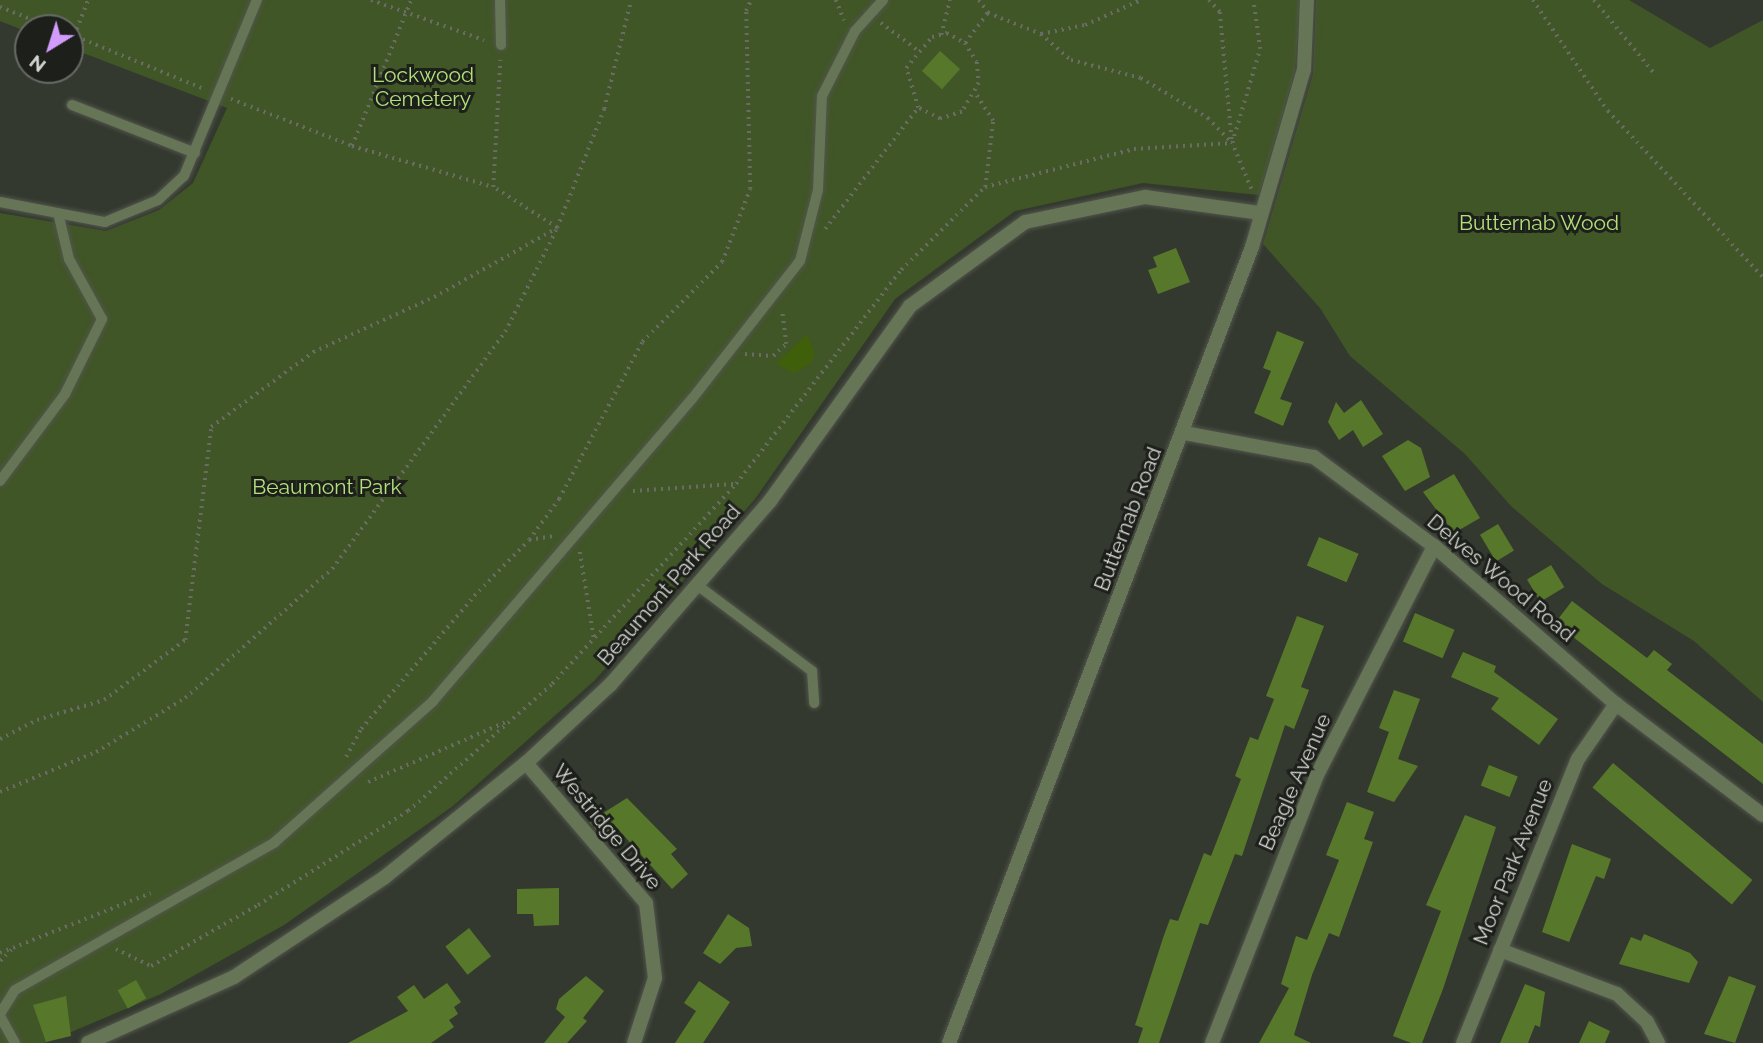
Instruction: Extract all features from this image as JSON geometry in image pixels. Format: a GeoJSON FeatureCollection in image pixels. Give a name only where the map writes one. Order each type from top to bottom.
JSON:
{"type":"FeatureCollection","features":[{"type":"Feature","properties":{"kind":"street","name":"Butternab Road"},"geometry":{"type":"LineString","coordinates":[[949,1043],[1184,433],[1261,213],[1304,69],[1307,0]]}},
{"type":"Feature","properties":{"kind":"street","name":"Beaumont Park Road"},"geometry":{"type":"LineString","coordinates":[[88,1043],[234,977],[385,877],[526,763],[610,685],[770,501],[910,306],[1025,222],[1145,197],[1261,213]]}},
{"type":"Feature","properties":{"kind":"street","name":"Delves Wood Road"},"geometry":{"type":"LineString","coordinates":[[1184,433],[1314,457],[1434,546],[1616,704],[1763,815]]}},
{"type":"Feature","properties":{"kind":"street","name":"Beagle Avenue"},"geometry":{"type":"LineString","coordinates":[[1212,1043],[1317,775],[1434,546]]}},
{"type":"Feature","properties":{"kind":"street","name":"Moor Park Avenue"},"geometry":{"type":"LineString","coordinates":[[1463,1043],[1578,759],[1616,704]]}},
{"type":"Feature","properties":{"kind":"street","name":"Westridge Drive"},"geometry":{"type":"LineString","coordinates":[[526,763],[646,903],[655,978],[634,1043]]}},
{"type":"Feature","properties":{"kind":"street"},"geometry":{"type":"LineString","coordinates":[[1500,950],[1617,994],[1658,1043]]}},
{"type":"Feature","properties":{"kind":"lane"},"geometry":{"type":"LineString","coordinates":[[0,202],[59,217],[105,222],[158,200],[184,176],[220,95],[257,0]]}},
{"type":"Feature","properties":{"kind":"lane"},"geometry":{"type":"LineString","coordinates":[[500,0],[501,45]]}},
{"type":"Feature","properties":{"kind":"lane"},"geometry":{"type":"LineString","coordinates":[[15,1043],[0,1015],[15,990],[275,842],[433,701],[728,353],[800,261],[818,191],[822,96],[870,15],[883,0]]}},
{"type":"Feature","properties":{"kind":"lane"},"geometry":{"type":"LineString","coordinates":[[72,105],[195,153]]}},
{"type":"Feature","properties":{"kind":"lane"},"geometry":{"type":"LineString","coordinates":[[0,481],[65,394],[102,319],[69,259],[59,217]]}},
{"type":"Feature","properties":{"kind":"lane"},"geometry":{"type":"LineString","coordinates":[[697,585],[812,671],[814,703]]}},
{"type":"Feature","properties":{"kind":"path"},"geometry":{"type":"LineString","coordinates":[[371,0],[406,15],[501,45],[492,187]]}},
{"type":"Feature","properties":{"kind":"path"},"geometry":{"type":"LineString","coordinates":[[352,146],[411,0]]}},
{"type":"Feature","properties":{"kind":"path"},"geometry":{"type":"LineString","coordinates":[[0,792],[96,752],[185,698],[332,569],[505,332],[557,228],[604,109],[631,0]]}},
{"type":"Feature","properties":{"kind":"path"},"geometry":{"type":"LineString","coordinates":[[341,765],[361,729],[437,636],[529,540],[559,499],[642,342],[722,262],[750,189],[746,12],[751,0]]}},
{"type":"Feature","properties":{"kind":"path"},"geometry":{"type":"LineString","coordinates":[[941,35],[965,43],[977,62],[975,93],[962,112],[940,119],[918,108],[906,68],[919,51],[941,35],[950,0]]}},
{"type":"Feature","properties":{"kind":"path"},"geometry":{"type":"LineString","coordinates":[[979,0],[988,13],[1041,34],[1071,60],[1141,78],[1208,118],[1232,143]]}},
{"type":"Feature","properties":{"kind":"path"},"geometry":{"type":"LineString","coordinates":[[1041,34],[1085,25],[1141,0]]}},
{"type":"Feature","properties":{"kind":"path"},"geometry":{"type":"LineString","coordinates":[[1209,0],[1220,12],[1232,143],[1261,213]]}},
{"type":"Feature","properties":{"kind":"path"},"geometry":{"type":"LineString","coordinates":[[1232,143],[1261,49],[1253,0]]}},
{"type":"Feature","properties":{"kind":"path"},"geometry":{"type":"LineString","coordinates":[[1533,0],[1608,111],[1763,277]]}},
{"type":"Feature","properties":{"kind":"path"},"geometry":{"type":"LineString","coordinates":[[1594,0],[1654,73]]}},
{"type":"Feature","properties":{"kind":"path"},"geometry":{"type":"LineString","coordinates":[[0,7],[18,14]]}},
{"type":"Feature","properties":{"kind":"path"},"geometry":{"type":"LineString","coordinates":[[965,43],[988,13]]}},
{"type":"Feature","properties":{"kind":"path"},"geometry":{"type":"LineString","coordinates":[[870,15],[919,51]]}},
{"type":"Feature","properties":{"kind":"path"},"geometry":{"type":"LineString","coordinates":[[84,40],[352,146],[492,187],[557,228]]}},
{"type":"Feature","properties":{"kind":"path"},"geometry":{"type":"LineString","coordinates":[[975,93],[993,121],[985,187]]}},
{"type":"Feature","properties":{"kind":"path"},"geometry":{"type":"LineString","coordinates":[[800,261],[918,108]]}},
{"type":"Feature","properties":{"kind":"path"},"geometry":{"type":"LineString","coordinates":[[99,941],[150,966],[408,811],[512,719],[594,638],[736,484],[901,270],[985,187],[1134,149],[1232,143]]}},
{"type":"Feature","properties":{"kind":"path"},"geometry":{"type":"LineString","coordinates":[[0,739],[37,720],[104,700],[185,640],[211,427],[313,352],[433,297],[557,228]]}},
{"type":"Feature","properties":{"kind":"path"},"geometry":{"type":"LineString","coordinates":[[728,353],[773,356],[786,344],[775,292]]}},
{"type":"Feature","properties":{"kind":"path"},"geometry":{"type":"LineString","coordinates":[[608,492],[736,484]]}},
{"type":"Feature","properties":{"kind":"path"},"geometry":{"type":"LineString","coordinates":[[529,540],[577,533],[594,638]]}},
{"type":"Feature","properties":{"kind":"path"},"geometry":{"type":"LineString","coordinates":[[360,785],[512,719]]}},
{"type":"Feature","properties":{"kind":"path"},"geometry":{"type":"LineString","coordinates":[[0,953],[165,887]]}},
{"type":"Feature","properties":{"kind":"path"},"geometry":{"type":"LineString","coordinates":[[0,961],[12,949]]}},
{"type":"Feature","properties":{"kind":"green space","name":"Beaumont Park"},"geometry":{"type":"Polygon","coordinates":[[[0,0],[1300,0],[1295,72],[1259,195],[1143,183],[1015,211],[895,299],[755,499],[595,680],[453,806],[284,925],[161,994],[45,1043],[0,1043],[0,213],[106,231],[159,210],[193,183],[227,108],[84,53],[84,14],[14,14],[14,26],[0,21],[0,0]]]}},
{"type":"Feature","properties":{"kind":"green space","name":"Butternab Wood"},"geometry":{"type":"Polygon","coordinates":[[[1316,0],[1629,0],[1710,48],[1763,20],[1763,702],[1694,641],[1602,584],[1511,506],[1465,454],[1350,356],[1320,308],[1263,244],[1313,74],[1316,0]]]}},
{"type":"Feature","properties":{"kind":"shaded area"},"geometry":{"type":"Polygon","coordinates":[[[807,334],[815,354],[810,364],[794,373],[776,364],[807,334]]]}},
{"type":"Feature","properties":{"kind":"building"},"geometry":{"type":"Polygon","coordinates":[[[940,51],[960,69],[942,89],[922,71],[940,51]]]}},
{"type":"Feature","properties":{"kind":"building"},"geometry":{"type":"Polygon","coordinates":[[[1176,248],[1190,282],[1158,294],[1148,270],[1157,267],[1153,257],[1176,248]]]}},
{"type":"Feature","properties":{"kind":"building"},"geometry":{"type":"Polygon","coordinates":[[[1277,331],[1304,342],[1280,399],[1292,403],[1283,426],[1254,413],[1271,371],[1263,368],[1277,331]]]}},
{"type":"Feature","properties":{"kind":"building"},"geometry":{"type":"Polygon","coordinates":[[[1361,400],[1383,434],[1363,447],[1353,430],[1339,440],[1328,422],[1336,402],[1344,413],[1361,400]]]}},
{"type":"Feature","properties":{"kind":"building"},"geometry":{"type":"Polygon","coordinates":[[[1408,440],[1421,448],[1430,477],[1405,491],[1382,456],[1408,440]]]}},
{"type":"Feature","properties":{"kind":"building"},"geometry":{"type":"Polygon","coordinates":[[[1454,474],[1480,518],[1454,533],[1423,492],[1454,474]]]}},
{"type":"Feature","properties":{"kind":"building"},"geometry":{"type":"Polygon","coordinates":[[[1498,524],[1514,551],[1496,561],[1480,535],[1498,524]]]}},
{"type":"Feature","properties":{"kind":"building"},"geometry":{"type":"Polygon","coordinates":[[[1319,537],[1359,554],[1346,582],[1307,566],[1319,537]]]}},
{"type":"Feature","properties":{"kind":"building"},"geometry":{"type":"Polygon","coordinates":[[[1551,565],[1564,587],[1540,602],[1527,579],[1551,565]]]}},
{"type":"Feature","properties":{"kind":"building"},"geometry":{"type":"Polygon","coordinates":[[[1572,601],[1647,658],[1654,650],[1672,664],[1667,670],[1763,744],[1763,784],[1555,623],[1572,601]]]}},
{"type":"Feature","properties":{"kind":"building"},"geometry":{"type":"Polygon","coordinates":[[[1415,613],[1455,630],[1442,658],[1403,642],[1415,613]]]}},
{"type":"Feature","properties":{"kind":"building"},"geometry":{"type":"Polygon","coordinates":[[[1297,616],[1324,626],[1301,687],[1309,690],[1294,729],[1285,725],[1242,856],[1235,854],[1208,925],[1200,923],[1159,1043],[1138,1043],[1143,1028],[1135,1025],[1170,919],[1178,921],[1204,853],[1211,856],[1241,779],[1235,776],[1250,737],[1258,740],[1274,699],[1266,696],[1297,616]]]}},
{"type":"Feature","properties":{"kind":"building"},"geometry":{"type":"Polygon","coordinates":[[[1463,652],[1496,666],[1494,672],[1558,719],[1539,745],[1491,709],[1499,698],[1451,677],[1463,652]]]}},
{"type":"Feature","properties":{"kind":"building"},"geometry":{"type":"Polygon","coordinates":[[[1394,690],[1420,699],[1398,759],[1418,766],[1394,802],[1367,792],[1389,732],[1379,728],[1394,690]]]}},
{"type":"Feature","properties":{"kind":"building"},"geometry":{"type":"Polygon","coordinates":[[[1613,763],[1752,880],[1732,905],[1592,788],[1613,763]]]}},
{"type":"Feature","properties":{"kind":"building"},"geometry":{"type":"Polygon","coordinates":[[[1489,765],[1518,777],[1510,797],[1481,785],[1489,765]]]}},
{"type":"Feature","properties":{"kind":"building"},"geometry":{"type":"Polygon","coordinates":[[[627,798],[677,849],[671,854],[688,874],[672,889],[617,828],[604,839],[589,822],[627,798]]]}},
{"type":"Feature","properties":{"kind":"building"},"geometry":{"type":"Polygon","coordinates":[[[1347,802],[1374,812],[1364,839],[1373,842],[1339,937],[1329,933],[1312,975],[1294,1035],[1311,1043],[1259,1043],[1289,988],[1281,984],[1296,936],[1307,940],[1339,860],[1326,855],[1347,802]]]}},
{"type":"Feature","properties":{"kind":"building"},"geometry":{"type":"Polygon","coordinates":[[[1465,815],[1496,827],[1443,989],[1422,1043],[1411,1043],[1393,1036],[1441,911],[1426,905],[1465,815]]]}},
{"type":"Feature","properties":{"kind":"building"},"geometry":{"type":"Polygon","coordinates":[[[1572,844],[1611,859],[1604,879],[1596,876],[1569,942],[1542,932],[1572,844]]]}},
{"type":"Feature","properties":{"kind":"building"},"geometry":{"type":"Polygon","coordinates":[[[559,888],[559,925],[534,926],[533,914],[517,914],[517,889],[559,888]]]}},
{"type":"Feature","properties":{"kind":"building"},"geometry":{"type":"Polygon","coordinates":[[[728,914],[749,928],[752,946],[736,948],[720,964],[703,953],[728,914]]]}},
{"type":"Feature","properties":{"kind":"building"},"geometry":{"type":"Polygon","coordinates":[[[469,928],[491,956],[468,975],[445,946],[469,928]]]}},
{"type":"Feature","properties":{"kind":"building"},"geometry":{"type":"Polygon","coordinates":[[[1644,934],[1690,953],[1698,962],[1689,983],[1619,964],[1631,937],[1641,941],[1644,934]]]}},
{"type":"Feature","properties":{"kind":"building"},"geometry":{"type":"Polygon","coordinates":[[[586,976],[604,991],[583,1018],[587,1021],[567,1043],[544,1043],[565,1017],[556,1009],[559,999],[586,976]]]}},
{"type":"Feature","properties":{"kind":"building"},"geometry":{"type":"Polygon","coordinates":[[[1729,976],[1756,986],[1735,1043],[1704,1034],[1729,976]]]}},
{"type":"Feature","properties":{"kind":"building"},"geometry":{"type":"Polygon","coordinates":[[[136,980],[146,998],[128,1009],[118,990],[136,980]]]}},
{"type":"Feature","properties":{"kind":"building"},"geometry":{"type":"Polygon","coordinates":[[[699,981],[730,1002],[703,1043],[675,1043],[696,1011],[684,1003],[699,981]]]}},
{"type":"Feature","properties":{"kind":"building"},"geometry":{"type":"Polygon","coordinates":[[[447,983],[461,1002],[454,1007],[458,1014],[449,1020],[454,1027],[431,1043],[348,1043],[408,1011],[397,997],[414,985],[424,999],[447,983]]]}},
{"type":"Feature","properties":{"kind":"building"},"geometry":{"type":"Polygon","coordinates":[[[1525,984],[1545,992],[1540,1027],[1535,1025],[1528,1043],[1500,1043],[1525,984]]]}},
{"type":"Feature","properties":{"kind":"building"},"geometry":{"type":"Polygon","coordinates":[[[66,996],[71,1036],[46,1042],[33,1005],[66,996]]]}},
{"type":"Feature","properties":{"kind":"building"},"geometry":{"type":"Polygon","coordinates":[[[1589,1021],[1610,1031],[1605,1043],[1579,1043],[1589,1021]]]}},
{"type":"Feature","properties":{"kind":"park label","name":"Lockwood Cemetery"},"geometry":{"type":"Point","coordinates":[423,87]}}]}
